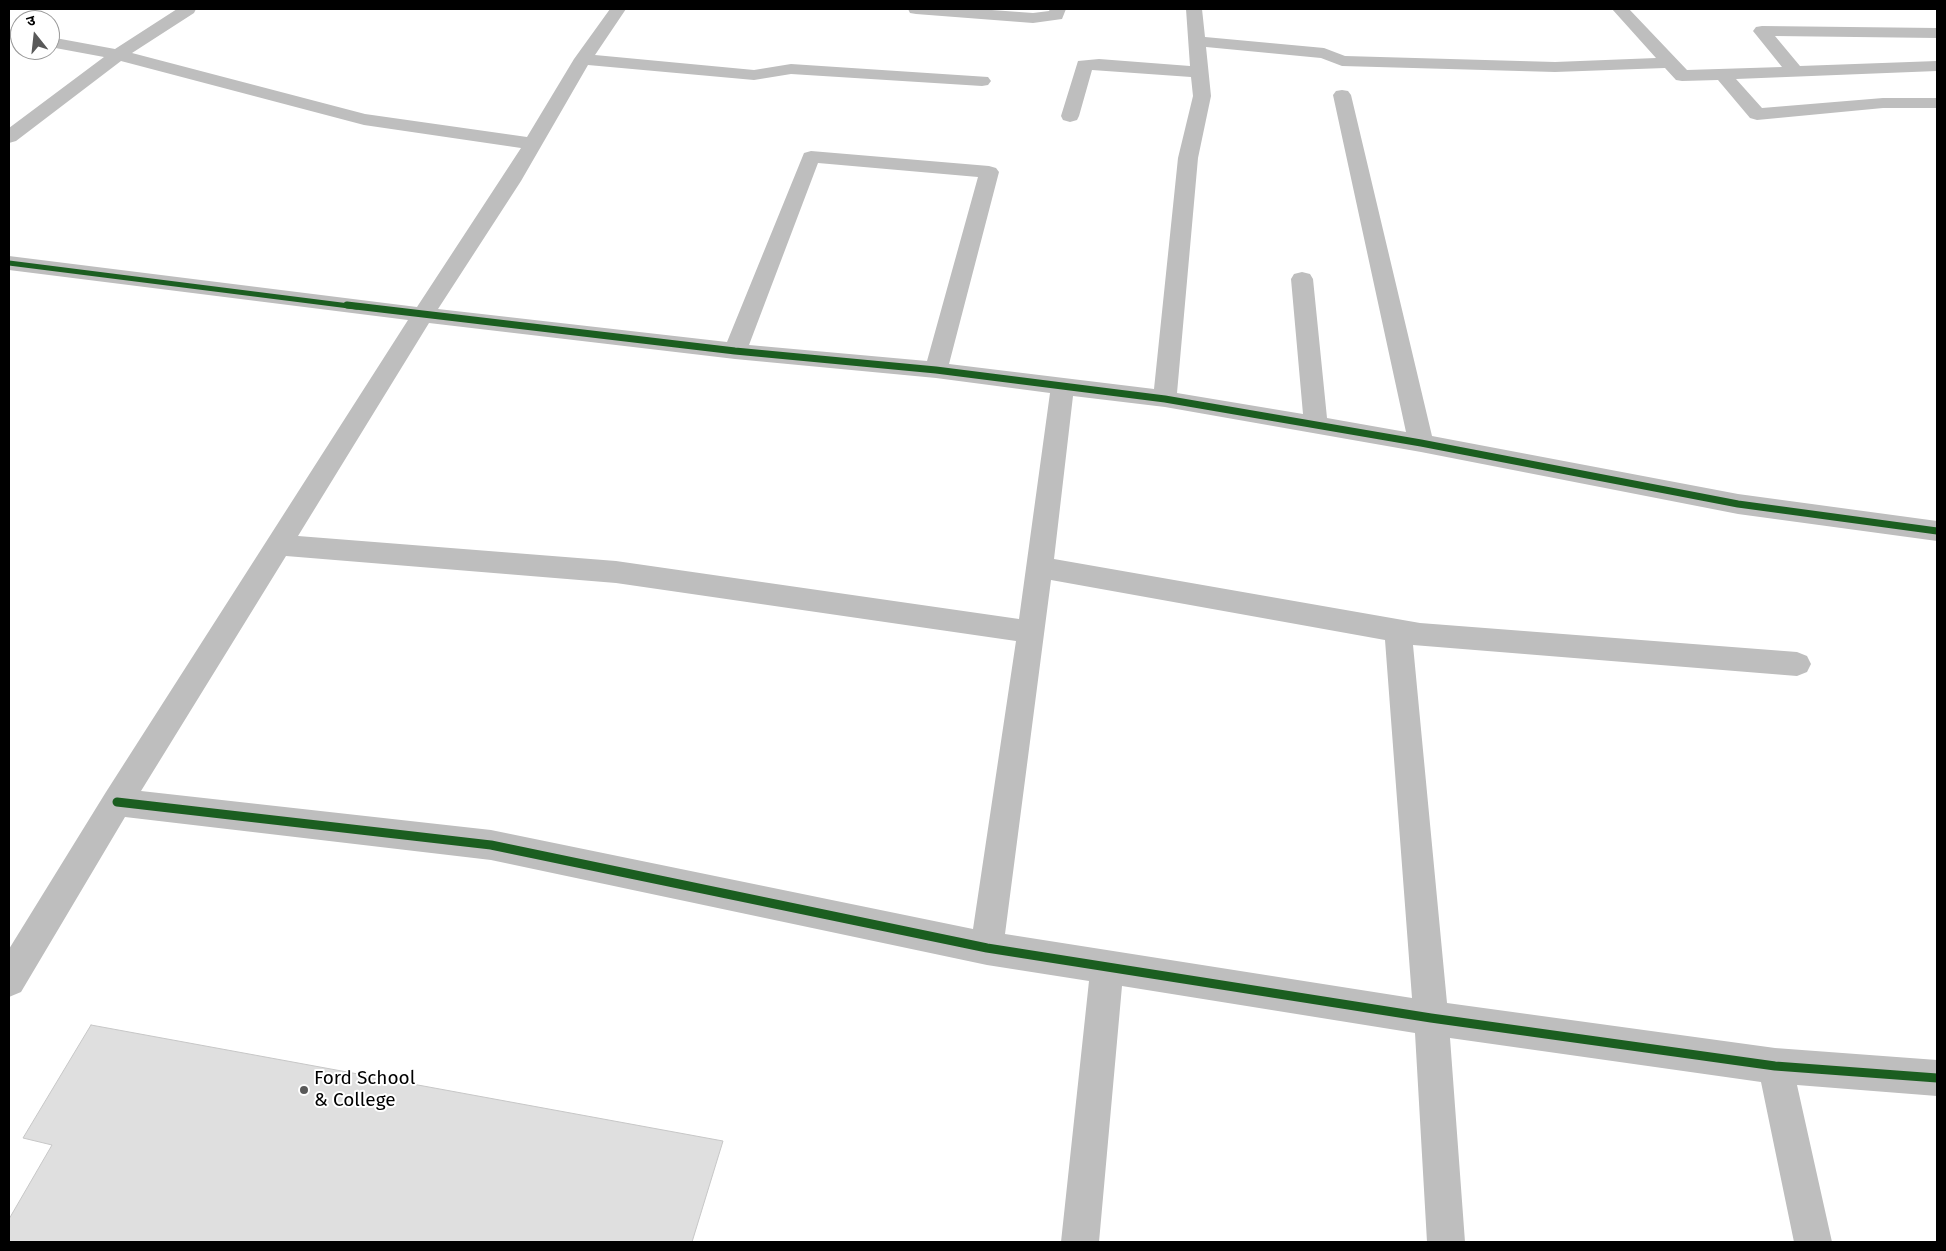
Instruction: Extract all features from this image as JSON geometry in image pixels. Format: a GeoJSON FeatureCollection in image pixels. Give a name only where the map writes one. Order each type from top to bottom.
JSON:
{"type":"FeatureCollection","features":[{"type":"Feature","properties":{"kind":"street"},"geometry":{"type":"LineString","coordinates":[[9,137],[118,55],[188,9]]}},
{"type":"Feature","properties":{"kind":"street"},"geometry":{"type":"LineString","coordinates":[[9,980],[117,802],[422,315],[511,181],[583,59],[618,9]]}},
{"type":"Feature","properties":{"kind":"street"},"geometry":{"type":"LineString","coordinates":[[916,9],[1033,18],[1056,15],[1058,9]]}},
{"type":"Feature","properties":{"kind":"street"},"geometry":{"type":"LineString","coordinates":[[1165,399],[1188,158],[1202,96],[1194,9]]}},
{"type":"Feature","properties":{"kind":"street"},"geometry":{"type":"LineString","coordinates":[[1620,9],[1682,76],[1937,66]]}},
{"type":"Feature","properties":{"kind":"street"},"geometry":{"type":"LineString","coordinates":[[1796,72],[1762,31],[1929,33],[1937,52]]}},
{"type":"Feature","properties":{"kind":"street"},"geometry":{"type":"LineString","coordinates":[[1198,41],[1324,53],[1342,61],[1555,67],[1670,64]]}},
{"type":"Feature","properties":{"kind":"street"},"geometry":{"type":"LineString","coordinates":[[60,44],[118,55],[364,119],[533,144]]}},
{"type":"Feature","properties":{"kind":"street"},"geometry":{"type":"LineString","coordinates":[[583,59],[754,74],[791,69],[982,81]]}},
{"type":"Feature","properties":{"kind":"street"},"geometry":{"type":"LineString","coordinates":[[1070,116],[1084,65],[1099,64],[1199,72]]}},
{"type":"Feature","properties":{"kind":"street"},"geometry":{"type":"LineString","coordinates":[[1723,75],[1757,114],[1883,103],[1937,103]]}},
{"type":"Feature","properties":{"kind":"street"},"geometry":{"type":"LineString","coordinates":[[1342,95],[1421,443]]}},
{"type":"Feature","properties":{"kind":"street"},"geometry":{"type":"LineString","coordinates":[[735,351],[811,157],[989,172],[936,370]]}},
{"type":"Feature","properties":{"kind":"street"},"geometry":{"type":"LineString","coordinates":[[9,283],[18,264],[422,315],[735,351],[936,370],[1063,385],[1165,399],[1421,443],[1738,504],[1937,531]]}},
{"type":"Feature","properties":{"kind":"street"},"geometry":{"type":"LineString","coordinates":[[1302,279],[1316,425]]}},
{"type":"Feature","properties":{"kind":"street"},"geometry":{"type":"LineString","coordinates":[[987,948],[1063,385]]}},
{"type":"Feature","properties":{"kind":"street"},"geometry":{"type":"LineString","coordinates":[[278,545],[616,572],[1031,632]]}},
{"type":"Feature","properties":{"kind":"street"},"geometry":{"type":"LineString","coordinates":[[1039,567],[1420,634],[1796,664]]}},
{"type":"Feature","properties":{"kind":"street"},"geometry":{"type":"LineString","coordinates":[[1398,631],[1432,1018],[1446,1242]]}},
{"type":"Feature","properties":{"kind":"street"},"geometry":{"type":"LineString","coordinates":[[117,802],[491,845],[987,948],[1432,1018],[1775,1066],[1937,1078]]}},
{"type":"Feature","properties":{"kind":"street"},"geometry":{"type":"LineString","coordinates":[[1080,1242],[1108,968]]}},
{"type":"Feature","properties":{"kind":"street"},"geometry":{"type":"LineString","coordinates":[[1775,1066],[1813,1242]]}},
{"type":"Feature","properties":{"kind":"building","name":"Ford School & College"},"geometry":{"type":"Polygon","coordinates":[[[91,1025],[723,1141],[692,1242],[9,1242],[9,1219],[52,1145],[23,1138],[91,1025]]]}},
{"type":"Feature","properties":{"kind":"cycle path"},"geometry":{"type":"LineString","coordinates":[[9,263],[423,315],[735,351],[936,370],[1165,399],[1421,443],[1738,504],[1937,531]]}},
{"type":"Feature","properties":{"kind":"cycle path"},"geometry":{"type":"LineString","coordinates":[[117,802],[491,845],[987,948],[1431,1018],[1775,1066],[1937,1078]]}},
{"type":"Feature","properties":{"kind":"place","name":"Ford School & College"},"geometry":{"type":"Point","coordinates":[304,1090]}}]}
